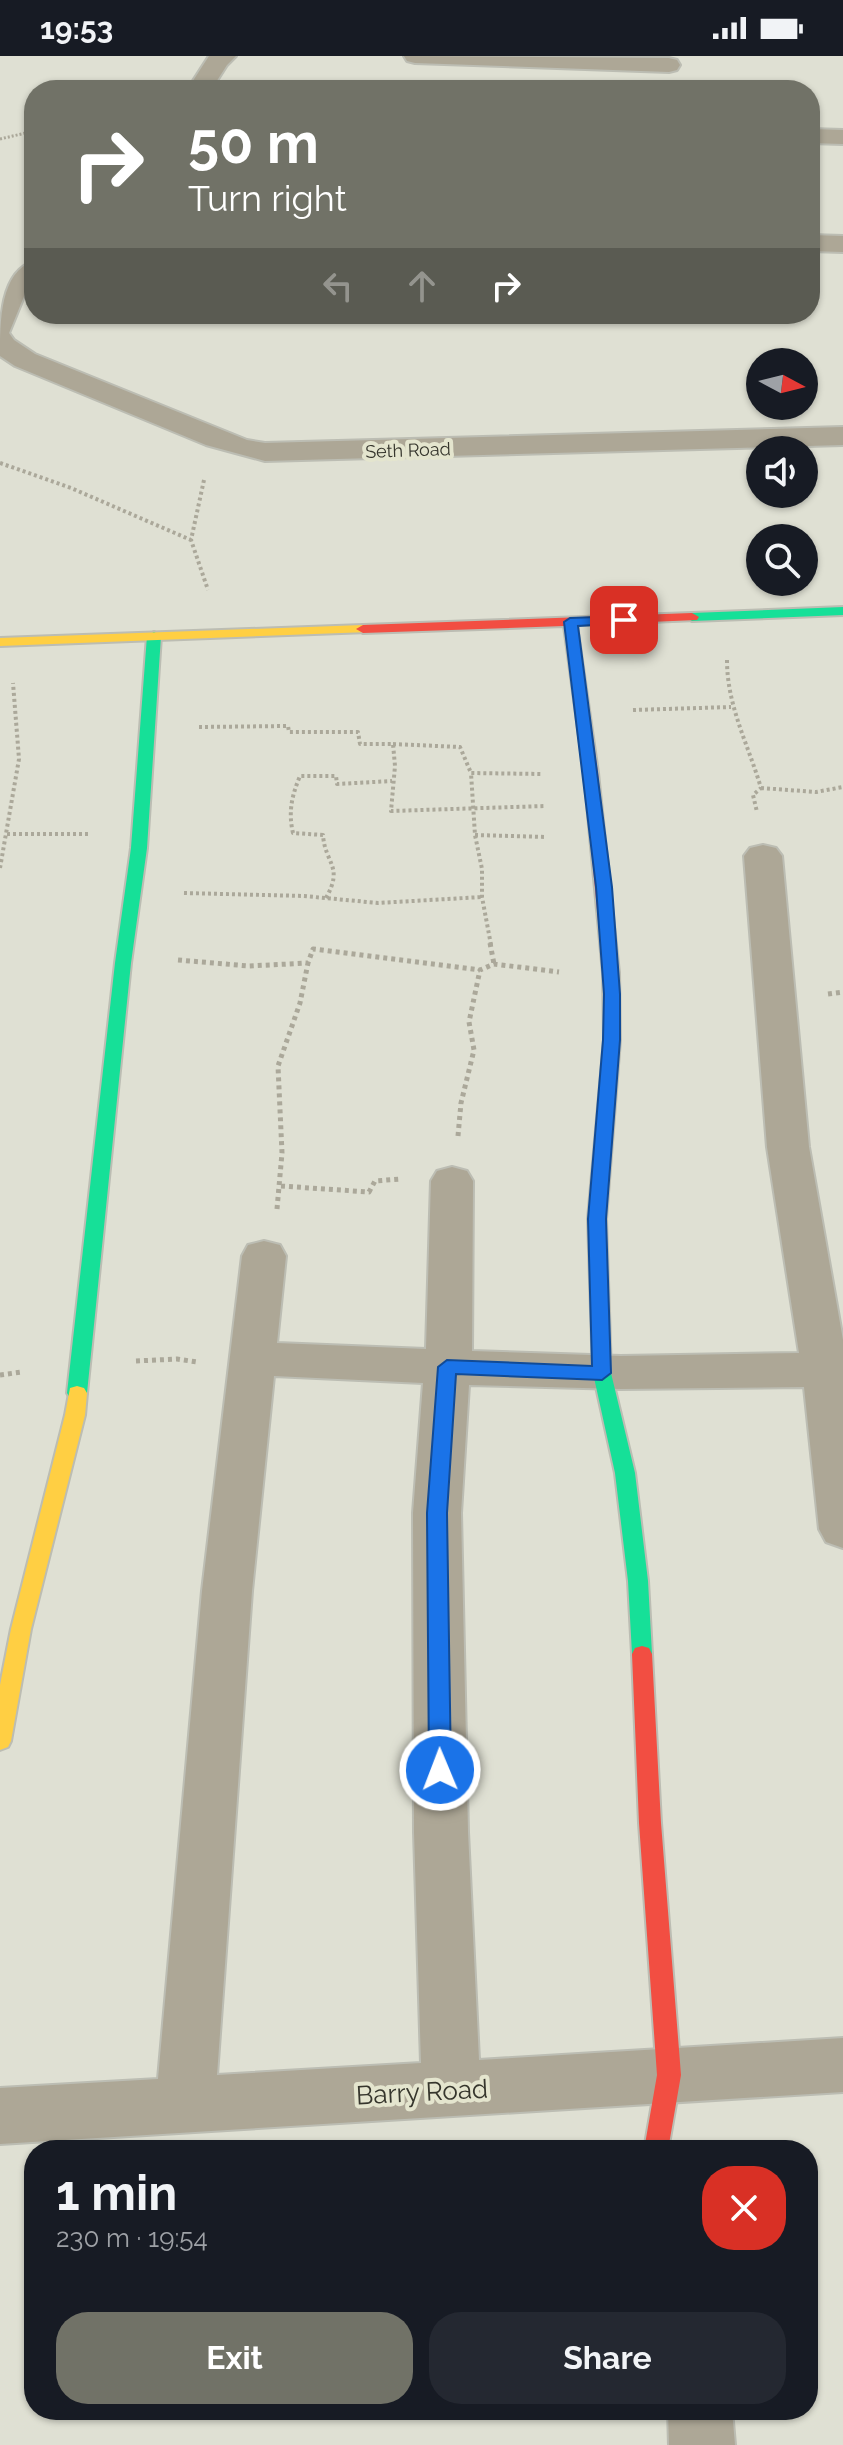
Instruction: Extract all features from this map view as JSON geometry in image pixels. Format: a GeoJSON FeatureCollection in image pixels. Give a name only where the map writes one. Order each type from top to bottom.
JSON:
{"type":"FeatureCollection","features":[{"type":"Feature","properties":{"kind":"street"},"geometry":{"type":"LineString","coordinates":[[205,80],[218,60],[225,56]]}},
{"type":"Feature","properties":{"kind":"street"},"geometry":{"type":"LineString","coordinates":[[415,56],[669,61]]}},
{"type":"Feature","properties":{"kind":"street"},"geometry":{"type":"LineString","coordinates":[[820,136],[843,137]]}},
{"type":"Feature","properties":{"kind":"street"},"geometry":{"type":"LineString","coordinates":[[820,243],[843,244]]}},
{"type":"Feature","properties":{"kind":"street"},"geometry":{"type":"LineString","coordinates":[[0,327],[11,292],[24,276]]}},
{"type":"Feature","properties":{"kind":"street","name":"Seth Road"},"geometry":{"type":"LineString","coordinates":[[0,339],[1,344],[25,360],[216,439],[265,452],[843,436]]}},
{"type":"Feature","properties":{"kind":"street"},"geometry":{"type":"LineString","coordinates":[[7,642],[843,611]]}},
{"type":"Feature","properties":{"kind":"street"},"geometry":{"type":"LineString","coordinates":[[570,622],[595,806],[611,977],[612,1040],[597,1219],[602,1373],[625,1473],[634,1540],[650,1823],[669,2075],[658,2140]]}},
{"type":"Feature","properties":{"kind":"street"},"geometry":{"type":"LineString","coordinates":[[0,1741],[21,1629],[75,1415],[140,832],[154,636]]}},
{"type":"Feature","properties":{"kind":"street"},"geometry":{"type":"LineString","coordinates":[[763,856],[788,1147],[834,1369],[843,1529]]}},
{"type":"Feature","properties":{"kind":"street"},"geometry":{"type":"LineString","coordinates":[[451,2091],[441,1832],[437,1513],[447,1367],[452,1181]]}},
{"type":"Feature","properties":{"kind":"street"},"geometry":{"type":"LineString","coordinates":[[185,2105],[227,1591],[264,1256]]}},
{"type":"Feature","properties":{"kind":"street"},"geometry":{"type":"LineString","coordinates":[[252,1358],[602,1373],[834,1369]]}},
{"type":"Feature","properties":{"kind":"street","name":"Barry Road"},"geometry":{"type":"LineString","coordinates":[[0,2116],[843,2065]]}},
{"type":"Feature","properties":{"kind":"street"},"geometry":{"type":"LineString","coordinates":[[701,2420],[702,2445]]}},
{"type":"Feature","properties":{"kind":"path"},"geometry":{"type":"LineString","coordinates":[[0,139],[24,133]]}},
{"type":"Feature","properties":{"kind":"path"},"geometry":{"type":"LineString","coordinates":[[0,463],[71,488],[191,540]]}},
{"type":"Feature","properties":{"kind":"path"},"geometry":{"type":"LineString","coordinates":[[208,470],[198,498],[191,540],[210,598]]}},
{"type":"Feature","properties":{"kind":"path"},"geometry":{"type":"LineString","coordinates":[[730,616],[725,648],[731,707],[748,745],[761,788]]}},
{"type":"Feature","properties":{"kind":"path"},"geometry":{"type":"LineString","coordinates":[[0,868],[19,759],[7,642]]}},
{"type":"Feature","properties":{"kind":"path"},"geometry":{"type":"LineString","coordinates":[[584,711],[731,707]]}},
{"type":"Feature","properties":{"kind":"path"},"geometry":{"type":"LineString","coordinates":[[147,719],[210,728],[288,726],[289,732],[358,732],[360,744],[460,747],[471,773],[475,835],[482,869],[482,897],[494,964]]}},
{"type":"Feature","properties":{"kind":"path"},"geometry":{"type":"LineString","coordinates":[[393,744],[395,766],[391,811],[472,806],[595,806]]}},
{"type":"Feature","properties":{"kind":"path"},"geometry":{"type":"LineString","coordinates":[[471,773],[591,773]]}},
{"type":"Feature","properties":{"kind":"path"},"geometry":{"type":"LineString","coordinates":[[326,898],[333,888],[336,871],[334,860],[324,851],[323,835],[293,833],[290,822],[289,808],[300,776],[336,776],[337,784],[392,781]]}},
{"type":"Feature","properties":{"kind":"path"},"geometry":{"type":"LineString","coordinates":[[763,856],[757,836],[757,808],[753,795],[761,788],[816,792],[843,787]]}},
{"type":"Feature","properties":{"kind":"path"},"geometry":{"type":"LineString","coordinates":[[7,834],[140,832]]}},
{"type":"Feature","properties":{"kind":"path"},"geometry":{"type":"LineString","coordinates":[[475,835],[598,835]]}},
{"type":"Feature","properties":{"kind":"path"},"geometry":{"type":"LineString","coordinates":[[132,891],[326,898],[378,903],[482,897]]}},
{"type":"Feature","properties":{"kind":"path"},"geometry":{"type":"LineString","coordinates":[[264,1256],[266,1230],[276,1210],[281,1186],[278,1066],[300,1003],[313,949],[382,957],[404,964],[480,970],[494,964],[611,977]]}},
{"type":"Feature","properties":{"kind":"path"},"geometry":{"type":"LineString","coordinates":[[123,963],[185,960],[249,966],[308,963]]}},
{"type":"Feature","properties":{"kind":"path"},"geometry":{"type":"LineString","coordinates":[[281,1186],[369,1192],[375,1181],[427,1176],[452,1181],[458,1164],[461,1103],[474,1050],[469,1022],[480,970]]}},
{"type":"Feature","properties":{"kind":"traffic: fast"},"geometry":{"type":"LineString","coordinates":[[692,617],[843,611]]}},
{"type":"Feature","properties":{"kind":"traffic: fast"},"geometry":{"type":"LineString","coordinates":[[77,1393],[123,963],[139,848],[154,636]]}},
{"type":"Feature","properties":{"kind":"traffic: fast"},"geometry":{"type":"LineString","coordinates":[[611,973],[612,1040],[597,1219],[602,1373],[625,1473],[638,1581],[642,1654]]}},
{"type":"Feature","properties":{"kind":"traffic: slow"},"geometry":{"type":"LineString","coordinates":[[0,642],[363,629]]}},
{"type":"Feature","properties":{"kind":"traffic: slow"},"geometry":{"type":"LineString","coordinates":[[0,1741],[21,1629],[75,1415],[77,1393]]}},
{"type":"Feature","properties":{"kind":"traffic: jam"},"geometry":{"type":"LineString","coordinates":[[363,629],[692,617]]}},
{"type":"Feature","properties":{"kind":"traffic: jam"},"geometry":{"type":"LineString","coordinates":[[570,622],[591,773],[611,973]]}},
{"type":"Feature","properties":{"kind":"traffic: jam"},"geometry":{"type":"LineString","coordinates":[[642,1654],[650,1823],[669,2075],[658,2140]]}},
{"type":"Feature","properties":{"kind":"route"},"geometry":{"type":"LineString","coordinates":[[440,1770],[437,1513],[447,1367],[602,1373],[597,1219],[612,1040],[612,994],[604,887],[584,711],[570,622],[624,620]]}}]}
